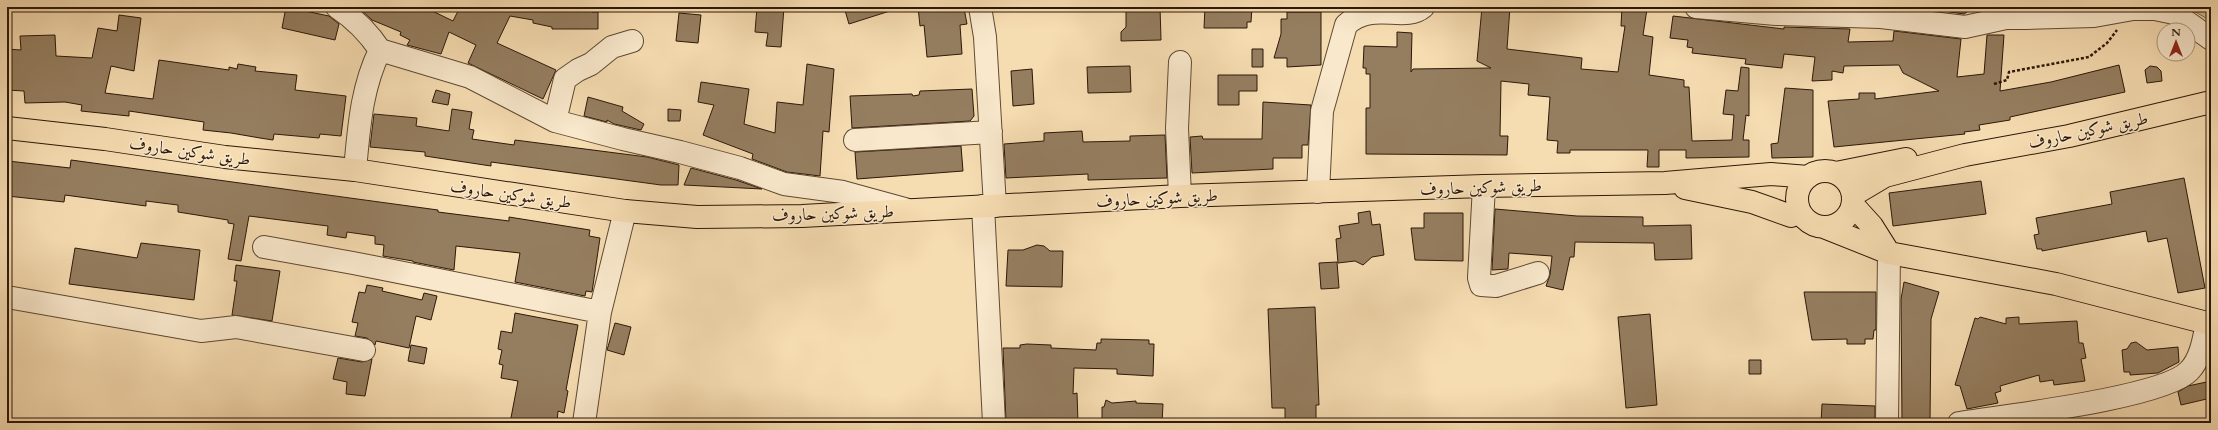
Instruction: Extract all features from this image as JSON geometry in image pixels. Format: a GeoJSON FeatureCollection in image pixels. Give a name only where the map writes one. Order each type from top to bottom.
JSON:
{"type":"FeatureCollection","features":[{"type":"Feature","properties":{"kind":"main road","name":"طريق شوكين حاروف"},"geometry":{"type":"LineString","coordinates":[[1853,200],[1885,176],[1965,155],[2069,136],[2211,102]]}},
{"type":"Feature","properties":{"kind":"main road","name":"طريق شوكين حاروف"},"geometry":{"type":"LineString","coordinates":[[7,128],[105,139],[225,157],[354,170],[625,211],[704,217],[802,216],[1180,196],[1484,186],[1665,184],[1772,174],[1808,177]]}},
{"type":"Feature","properties":{"kind":"main road","name":"طريق شوكين حاروف"},"geometry":{"type":"LineString","coordinates":[[1836,173],[1904,159],[1965,155]]}},
{"type":"Feature","properties":{"kind":"main road"},"geometry":{"type":"LineString","coordinates":[[1889,253],[1853,200],[1847,182],[1836,173],[1826,171],[1816,172],[1801,184],[1797,203],[1800,212],[1806,220],[1815,225],[1824,227],[1889,253],[2056,284],[2209,323]]}},
{"type":"Feature","properties":{"kind":"main road","name":"طريق شوكين حاروف"},"geometry":{"type":"LineString","coordinates":[[1665,184],[1752,202],[1791,216],[1800,212]]}},
{"type":"Feature","properties":{"kind":"main road"},"geometry":{"type":"LineString","coordinates":[[1824,227],[1834,226],[1843,221],[1849,214],[1853,200]]}},
{"type":"Feature","properties":{"kind":"street"},"geometry":{"type":"LineString","coordinates":[[338,7],[360,24],[380,50],[470,77],[555,121],[702,158],[784,184],[843,192],[908,210]]}},
{"type":"Feature","properties":{"kind":"street"},"geometry":{"type":"LineString","coordinates":[[1318,192],[1322,111],[1346,25],[1353,16],[1363,11],[1412,11],[1423,7]]}},
{"type":"Feature","properties":{"kind":"street"},"geometry":{"type":"LineString","coordinates":[[1696,7],[1776,14],[1881,17],[1965,27],[2006,18],[2094,16],[2133,9],[2156,9],[2194,16],[2211,39]]}},
{"type":"Feature","properties":{"kind":"street"},"geometry":{"type":"LineString","coordinates":[[1986,7],[2006,18]]}},
{"type":"Feature","properties":{"kind":"street"},"geometry":{"type":"LineString","coordinates":[[986,10],[991,132],[989,206],[994,423]]}},
{"type":"Feature","properties":{"kind":"street"},"geometry":{"type":"LineString","coordinates":[[555,121],[565,79],[578,70],[591,64],[612,47],[632,41]]}},
{"type":"Feature","properties":{"kind":"street"},"geometry":{"type":"LineString","coordinates":[[354,170],[363,96],[380,50]]}},
{"type":"Feature","properties":{"kind":"street"},"geometry":{"type":"LineString","coordinates":[[1180,62],[1177,128],[1180,196]]}},
{"type":"Feature","properties":{"kind":"street"},"geometry":{"type":"LineString","coordinates":[[855,140],[991,132]]}},
{"type":"Feature","properties":{"kind":"street"},"geometry":{"type":"LineString","coordinates":[[1484,186],[1480,278],[1481,285],[1496,286],[1538,273]]}},
{"type":"Feature","properties":{"kind":"street"},"geometry":{"type":"LineString","coordinates":[[584,423],[600,312],[625,211]]}},
{"type":"Feature","properties":{"kind":"street"},"geometry":{"type":"LineString","coordinates":[[264,247],[600,312]]}},
{"type":"Feature","properties":{"kind":"street"},"geometry":{"type":"LineString","coordinates":[[1886,423],[1889,253]]}},
{"type":"Feature","properties":{"kind":"street"},"geometry":{"type":"LineString","coordinates":[[7,297],[201,331],[236,327],[364,350]]}},
{"type":"Feature","properties":{"kind":"street"},"geometry":{"type":"LineString","coordinates":[[1959,423],[2000,418],[2134,393],[2173,381],[2188,372],[2195,364],[2209,323]]}},
{"type":"Feature","properties":{"kind":"path"},"geometry":{"type":"LineString","coordinates":[[1994,84],[2007,80],[2009,72],[2089,57],[2107,43],[2133,9]]}},
{"type":"Feature","properties":{"kind":"shaded area"},"geometry":{"type":"Polygon","coordinates":[[[2187,7],[2211,7],[2211,21],[2187,7]]]}},
{"type":"Feature","properties":{"kind":"building"},"geometry":{"type":"Polygon","coordinates":[[[286,7],[329,16],[339,24],[335,40],[282,28],[286,7]]]}},
{"type":"Feature","properties":{"kind":"building"},"geometry":{"type":"Polygon","coordinates":[[[358,7],[424,7],[453,21],[460,7],[592,7],[592,12],[598,12],[598,29],[552,29],[552,27],[533,23],[533,20],[510,16],[497,43],[556,70],[543,99],[468,63],[476,45],[449,32],[441,54],[407,45],[410,40],[400,35],[401,32],[372,20],[358,7]]]}},
{"type":"Feature","properties":{"kind":"building"},"geometry":{"type":"Polygon","coordinates":[[[757,7],[784,7],[781,47],[766,46],[768,33],[755,32],[757,7]]]}},
{"type":"Feature","properties":{"kind":"building"},"geometry":{"type":"Polygon","coordinates":[[[844,7],[893,7],[893,10],[849,24],[844,7]]]}},
{"type":"Feature","properties":{"kind":"building"},"geometry":{"type":"Polygon","coordinates":[[[918,7],[940,7],[941,11],[964,8],[967,24],[960,25],[962,54],[927,57],[924,25],[920,26],[918,7]]]}},
{"type":"Feature","properties":{"kind":"building"},"geometry":{"type":"Polygon","coordinates":[[[1126,7],[1160,7],[1161,40],[1121,41],[1121,32],[1126,27],[1126,7]]]}},
{"type":"Feature","properties":{"kind":"building"},"geometry":{"type":"Polygon","coordinates":[[[1205,7],[1252,7],[1251,22],[1247,22],[1247,28],[1204,28],[1205,7]]]}},
{"type":"Feature","properties":{"kind":"building"},"geometry":{"type":"Polygon","coordinates":[[[1482,7],[1510,7],[1507,49],[1582,58],[1581,69],[1618,72],[1625,26],[1621,26],[1622,7],[1647,9],[1643,35],[1653,37],[1649,75],[1684,80],[1684,87],[1689,87],[1692,141],[1732,140],[1734,115],[1723,114],[1726,90],[1738,91],[1741,67],[1749,68],[1749,116],[1746,115],[1743,140],[1749,140],[1749,157],[1686,158],[1686,150],[1659,150],[1659,167],[1647,167],[1648,150],[1570,150],[1570,153],[1557,153],[1558,141],[1547,140],[1550,97],[1528,95],[1529,84],[1501,81],[1500,136],[1508,136],[1507,155],[1366,154],[1366,108],[1370,108],[1370,74],[1366,74],[1366,68],[1363,68],[1364,46],[1397,47],[1397,32],[1412,33],[1411,72],[1413,69],[1491,68],[1477,61],[1482,7]]]}},
{"type":"Feature","properties":{"kind":"building"},"geometry":{"type":"Polygon","coordinates":[[[1915,7],[1974,7],[1964,14],[1915,7]]]}},
{"type":"Feature","properties":{"kind":"building"},"geometry":{"type":"Polygon","coordinates":[[[1287,12],[1321,12],[1321,65],[1287,67],[1287,58],[1274,58],[1281,34],[1281,19],[1287,19],[1287,12]]]}},
{"type":"Feature","properties":{"kind":"building"},"geometry":{"type":"Polygon","coordinates":[[[679,13],[701,15],[698,43],[676,41],[679,13]]]}},
{"type":"Feature","properties":{"kind":"building"},"geometry":{"type":"Polygon","coordinates":[[[119,15],[141,18],[134,71],[111,66],[105,93],[153,99],[159,60],[229,70],[229,67],[237,69],[238,64],[256,67],[255,71],[297,75],[295,90],[346,96],[341,136],[320,134],[319,138],[274,134],[273,140],[203,130],[204,122],[129,111],[129,116],[81,111],[82,105],[65,102],[25,103],[24,91],[7,90],[7,49],[21,50],[20,36],[55,35],[56,56],[92,58],[98,28],[117,31],[119,15]]]}},
{"type":"Feature","properties":{"kind":"building"},"geometry":{"type":"Polygon","coordinates":[[[1673,16],[1784,29],[1784,27],[1850,29],[1848,42],[1893,41],[1894,31],[1961,39],[1957,77],[1984,74],[1987,35],[2004,35],[2000,91],[2051,82],[2119,65],[2125,92],[2010,117],[2010,120],[1979,125],[1980,130],[1964,132],[1965,134],[1834,147],[1828,101],[1859,99],[1859,93],[1875,93],[1875,99],[1939,91],[1903,73],[1899,65],[1844,66],[1843,73],[1832,71],[1832,80],[1812,81],[1815,57],[1784,54],[1782,68],[1745,64],[1746,59],[1692,53],[1693,48],[1687,47],[1688,40],[1670,38],[1673,16]]]}},
{"type":"Feature","properties":{"kind":"building"},"geometry":{"type":"Polygon","coordinates":[[[1252,49],[1263,49],[1263,67],[1252,67],[1252,49]]]}},
{"type":"Feature","properties":{"kind":"building"},"geometry":{"type":"Polygon","coordinates":[[[807,64],[834,69],[829,132],[823,131],[820,176],[787,172],[752,159],[753,154],[703,135],[714,105],[698,102],[701,82],[749,89],[744,124],[775,133],[777,102],[803,105],[807,64]]]}},
{"type":"Feature","properties":{"kind":"building"},"geometry":{"type":"Polygon","coordinates":[[[1130,66],[1131,92],[1088,93],[1087,67],[1130,66]]]}},
{"type":"Feature","properties":{"kind":"building"},"geometry":{"type":"Polygon","coordinates":[[[2150,66],[2157,67],[2161,71],[2162,81],[2147,83],[2145,70],[2150,66]]]}},
{"type":"Feature","properties":{"kind":"building"},"geometry":{"type":"Polygon","coordinates":[[[1032,69],[1034,104],[1013,106],[1011,71],[1032,69]]]}},
{"type":"Feature","properties":{"kind":"building"},"geometry":{"type":"Polygon","coordinates":[[[1218,75],[1257,75],[1257,91],[1239,91],[1239,105],[1218,105],[1218,75]]]}},
{"type":"Feature","properties":{"kind":"building"},"geometry":{"type":"Polygon","coordinates":[[[1785,88],[1813,90],[1813,157],[1772,158],[1771,144],[1778,143],[1785,88]]]}},
{"type":"Feature","properties":{"kind":"building"},"geometry":{"type":"Polygon","coordinates":[[[972,89],[974,116],[970,121],[852,128],[850,96],[912,94],[913,96],[919,95],[920,91],[972,89]]]}},
{"type":"Feature","properties":{"kind":"building"},"geometry":{"type":"Polygon","coordinates":[[[436,90],[450,94],[448,105],[432,102],[436,90]]]}},
{"type":"Feature","properties":{"kind":"building"},"geometry":{"type":"Polygon","coordinates":[[[588,97],[623,107],[622,111],[644,124],[641,130],[614,124],[607,120],[607,122],[584,116],[588,97]]]}},
{"type":"Feature","properties":{"kind":"building"},"geometry":{"type":"Polygon","coordinates":[[[1263,102],[1311,105],[1308,145],[1302,145],[1302,158],[1273,158],[1273,169],[1192,173],[1190,137],[1202,136],[1203,139],[1262,139],[1263,102]]]}},
{"type":"Feature","properties":{"kind":"building"},"geometry":{"type":"Polygon","coordinates":[[[452,109],[472,112],[469,129],[474,130],[472,139],[514,145],[515,140],[647,157],[679,165],[678,185],[661,185],[491,162],[491,166],[425,156],[425,152],[370,147],[374,114],[417,118],[416,126],[449,131],[452,109]]]}},
{"type":"Feature","properties":{"kind":"building"},"geometry":{"type":"Polygon","coordinates":[[[668,109],[681,110],[680,121],[668,121],[668,109]]]}},
{"type":"Feature","properties":{"kind":"building"},"geometry":{"type":"Polygon","coordinates":[[[1082,131],[1083,142],[1130,141],[1130,136],[1165,135],[1167,178],[1088,180],[1088,174],[1006,178],[1004,144],[1044,141],[1044,133],[1082,131]]]}},
{"type":"Feature","properties":{"kind":"building"},"geometry":{"type":"Polygon","coordinates":[[[961,146],[963,171],[857,179],[855,152],[961,146]]]}},
{"type":"Feature","properties":{"kind":"building"},"geometry":{"type":"Polygon","coordinates":[[[71,160],[438,210],[438,212],[509,221],[509,217],[590,230],[589,236],[600,238],[592,292],[586,291],[585,296],[515,282],[520,253],[456,246],[454,270],[383,256],[384,245],[375,244],[375,236],[347,232],[346,238],[327,235],[328,226],[249,216],[241,261],[228,259],[234,224],[228,223],[228,220],[178,212],[178,205],[146,201],[146,206],[65,195],[64,202],[7,196],[8,161],[70,168],[71,160]]]}},
{"type":"Feature","properties":{"kind":"building"},"geometry":{"type":"Polygon","coordinates":[[[691,168],[736,180],[762,189],[684,185],[691,168]]]}},
{"type":"Feature","properties":{"kind":"building"},"geometry":{"type":"Polygon","coordinates":[[[2184,178],[2205,288],[2178,293],[2167,238],[2148,242],[2146,231],[2042,251],[2042,249],[2037,249],[2034,235],[2039,234],[2036,218],[2112,204],[2110,192],[2184,178]]]}},
{"type":"Feature","properties":{"kind":"building"},"geometry":{"type":"Polygon","coordinates":[[[1981,181],[1986,214],[1893,226],[1889,193],[1981,181]]]}},
{"type":"Feature","properties":{"kind":"building"},"geometry":{"type":"Polygon","coordinates":[[[1495,209],[1577,216],[1643,217],[1643,226],[1691,225],[1692,259],[1655,260],[1654,243],[1575,242],[1574,257],[1570,257],[1563,290],[1546,286],[1550,275],[1552,256],[1509,253],[1508,269],[1492,270],[1495,209]]]}},
{"type":"Feature","properties":{"kind":"building"},"geometry":{"type":"Polygon","coordinates":[[[1370,211],[1372,225],[1380,224],[1384,255],[1372,257],[1363,265],[1355,261],[1338,263],[1336,239],[1341,238],[1339,226],[1359,223],[1358,213],[1370,211]]]}},
{"type":"Feature","properties":{"kind":"building"},"geometry":{"type":"Polygon","coordinates":[[[1424,213],[1463,213],[1463,261],[1415,260],[1411,228],[1424,228],[1424,213]]]}},
{"type":"Feature","properties":{"kind":"building"},"geometry":{"type":"Polygon","coordinates":[[[141,243],[200,250],[194,300],[69,284],[75,248],[137,258],[141,243]]]}},
{"type":"Feature","properties":{"kind":"building"},"geometry":{"type":"Polygon","coordinates":[[[1037,245],[1044,246],[1050,251],[1063,251],[1062,287],[1006,286],[1008,250],[1023,250],[1037,245]]]}},
{"type":"Feature","properties":{"kind":"building"},"geometry":{"type":"Polygon","coordinates":[[[1337,262],[1339,288],[1321,289],[1319,263],[1337,262]]]}},
{"type":"Feature","properties":{"kind":"building"},"geometry":{"type":"Polygon","coordinates":[[[236,265],[280,271],[272,321],[232,315],[237,281],[234,281],[236,265]]]}},
{"type":"Feature","properties":{"kind":"building"},"geometry":{"type":"Polygon","coordinates":[[[1904,282],[1939,292],[1931,319],[1930,423],[1902,423],[1901,299],[1904,282]]]}},
{"type":"Feature","properties":{"kind":"building"},"geometry":{"type":"Polygon","coordinates":[[[367,285],[383,288],[382,291],[422,300],[424,293],[437,296],[431,320],[416,316],[409,348],[376,341],[375,345],[367,338],[355,336],[358,323],[352,322],[359,292],[365,293],[367,285]]]}},
{"type":"Feature","properties":{"kind":"building"},"geometry":{"type":"Polygon","coordinates":[[[1804,292],[1876,292],[1876,330],[1874,330],[1873,339],[1865,339],[1865,344],[1847,344],[1847,339],[1812,340],[1804,292]]]}},
{"type":"Feature","properties":{"kind":"building"},"geometry":{"type":"Polygon","coordinates":[[[1315,307],[1319,405],[1316,405],[1316,423],[1285,423],[1285,408],[1272,408],[1268,309],[1315,307]]]}},
{"type":"Feature","properties":{"kind":"building"},"geometry":{"type":"Polygon","coordinates":[[[515,313],[578,325],[566,390],[568,391],[564,413],[558,411],[557,423],[510,423],[518,381],[501,378],[503,365],[499,364],[502,350],[498,349],[501,331],[512,333],[515,313]]]}},
{"type":"Feature","properties":{"kind":"building"},"geometry":{"type":"Polygon","coordinates":[[[1650,314],[1657,405],[1626,408],[1618,317],[1650,314]]]}},
{"type":"Feature","properties":{"kind":"building"},"geometry":{"type":"Polygon","coordinates":[[[1980,317],[2006,324],[2006,318],[2019,317],[2019,324],[2077,321],[2079,343],[2083,343],[2086,358],[2081,359],[2085,381],[2054,385],[2053,380],[2040,382],[2039,375],[2000,386],[2001,391],[1995,393],[1998,403],[1967,409],[1960,386],[1955,385],[1975,318],[1978,319],[1980,317]]]}},
{"type":"Feature","properties":{"kind":"building"},"geometry":{"type":"Polygon","coordinates":[[[615,323],[631,327],[624,355],[607,350],[615,323]]]}},
{"type":"Feature","properties":{"kind":"building"},"geometry":{"type":"Polygon","coordinates":[[[1101,339],[1149,340],[1149,344],[1154,344],[1153,376],[1117,374],[1117,369],[1074,368],[1073,394],[1077,393],[1078,422],[1006,422],[1003,348],[1020,348],[1020,345],[1027,344],[1051,345],[1051,348],[1096,350],[1097,343],[1101,343],[1101,339]]]}},
{"type":"Feature","properties":{"kind":"building"},"geometry":{"type":"Polygon","coordinates":[[[2136,342],[2147,350],[2178,347],[2179,362],[2158,373],[2130,375],[2130,372],[2124,372],[2122,350],[2127,349],[2131,343],[2136,342]]]}},
{"type":"Feature","properties":{"kind":"building"},"geometry":{"type":"Polygon","coordinates":[[[411,345],[427,348],[424,364],[408,361],[411,345]]]}},
{"type":"Feature","properties":{"kind":"building"},"geometry":{"type":"Polygon","coordinates":[[[338,358],[362,362],[372,359],[365,396],[346,394],[347,382],[333,379],[338,358]]]}},
{"type":"Feature","properties":{"kind":"building"},"geometry":{"type":"Polygon","coordinates":[[[1749,360],[1761,360],[1761,374],[1749,374],[1749,360]]]}},
{"type":"Feature","properties":{"kind":"building"},"geometry":{"type":"Polygon","coordinates":[[[2211,381],[2211,398],[2181,405],[2178,392],[2188,386],[2211,381]]]}},
{"type":"Feature","properties":{"kind":"building"},"geometry":{"type":"Polygon","coordinates":[[[1106,400],[1112,403],[1136,401],[1136,403],[1163,404],[1162,423],[1102,423],[1102,407],[1104,407],[1106,400]]]}},
{"type":"Feature","properties":{"kind":"building"},"geometry":{"type":"Polygon","coordinates":[[[1822,404],[1875,406],[1875,423],[1821,423],[1822,404]]]}}]}
